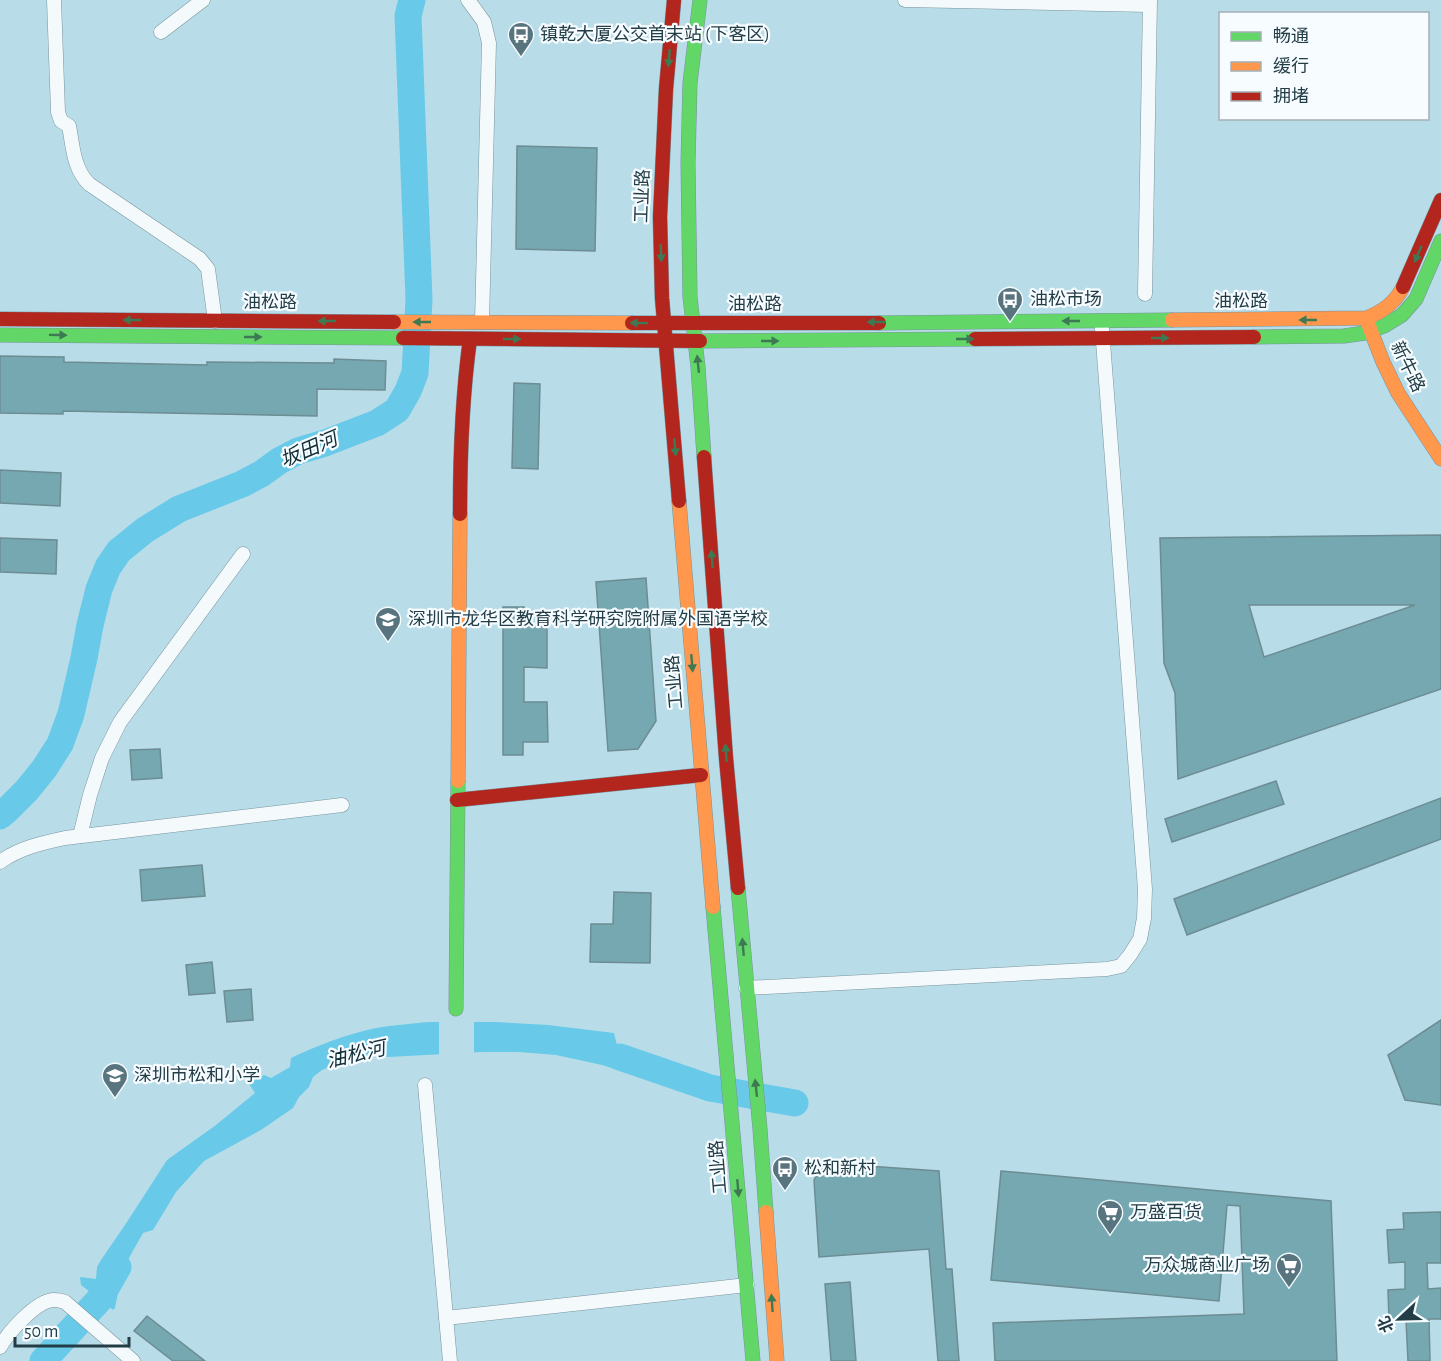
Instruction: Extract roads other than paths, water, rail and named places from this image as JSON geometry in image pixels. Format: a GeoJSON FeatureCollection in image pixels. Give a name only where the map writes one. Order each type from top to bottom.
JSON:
{"type":"FeatureCollection","features":[{"type":"Feature","properties":{"kind":"street"},"geometry":{"type":"LineString","coordinates":[[54,0],[58,112],[61,121],[69,126],[77,168],[82,178],[206,265],[215,321]]}},
{"type":"Feature","properties":{"kind":"street"},"geometry":{"type":"LineString","coordinates":[[161,32],[203,0]]}},
{"type":"Feature","properties":{"kind":"street"},"geometry":{"type":"LineString","coordinates":[[468,0],[484,22],[489,43],[482,322]]}},
{"type":"Feature","properties":{"kind":"street","name":"工业路"},"geometry":{"type":"LineString","coordinates":[[674,0],[666,90],[660,217],[662,298],[701,775],[753,1361]]}},
{"type":"Feature","properties":{"kind":"street"},"geometry":{"type":"LineString","coordinates":[[700,0],[690,83],[688,163],[690,297],[699,379],[726,758],[760,1129],[777,1361]]}},
{"type":"Feature","properties":{"kind":"street"},"geometry":{"type":"LineString","coordinates":[[905,0],[1150,2],[1145,294]]}},
{"type":"Feature","properties":{"kind":"street","name":"油松路"},"geometry":{"type":"LineString","coordinates":[[0,335],[666,341],[1344,336],[1369,325],[1377,314],[1389,307],[1398,297],[1441,200]]}},
{"type":"Feature","properties":{"kind":"street","name":"油松路"},"geometry":{"type":"LineString","coordinates":[[0,319],[664,323],[1102,321],[1369,325],[1391,323],[1410,308],[1441,241]]}},
{"type":"Feature","properties":{"kind":"street"},"geometry":{"type":"LineString","coordinates":[[746,988],[1107,969],[1121,966],[1140,939],[1144,918],[1145,889],[1102,321]]}},
{"type":"Feature","properties":{"kind":"street","name":"新牛路"},"geometry":{"type":"LineString","coordinates":[[1369,325],[1398,393],[1441,459]]}},
{"type":"Feature","properties":{"kind":"street"},"geometry":{"type":"LineString","coordinates":[[456,1009],[460,459],[464,384],[470,339]]}},
{"type":"Feature","properties":{"kind":"street"},"geometry":{"type":"LineString","coordinates":[[80,836],[102,758],[120,722],[243,554]]}},
{"type":"Feature","properties":{"kind":"street"},"geometry":{"type":"LineString","coordinates":[[458,800],[701,775]]}},
{"type":"Feature","properties":{"kind":"street"},"geometry":{"type":"LineString","coordinates":[[0,862],[30,847],[80,836],[342,805]]}},
{"type":"Feature","properties":{"kind":"street"},"geometry":{"type":"LineString","coordinates":[[425,1085],[450,1361]]}},
{"type":"Feature","properties":{"kind":"street"},"geometry":{"type":"LineString","coordinates":[[446,1318],[747,1285]]}},
{"type":"Feature","properties":{"kind":"street"},"geometry":{"type":"LineString","coordinates":[[0,1347],[28,1314],[48,1301],[56,1299],[65,1302],[133,1361]]}},
{"type":"Feature","properties":{"kind":"water"},"geometry":{"type":"Polygon","coordinates":[[[428,1022],[548,1025],[614,1033],[617,1045],[661,1057],[649,1080],[602,1065],[556,1055],[519,1052],[389,1057],[372,1055],[349,1059],[322,1070],[313,1077],[309,1087],[299,1097],[293,1108],[261,1130],[204,1161],[176,1192],[153,1230],[143,1233],[122,1273],[113,1310],[81,1285],[80,1277],[96,1279],[97,1267],[101,1260],[167,1160],[216,1125],[255,1093],[249,1084],[252,1081],[264,1075],[271,1078],[290,1067],[291,1058],[322,1044],[376,1028],[428,1022]]]}},
{"type":"Feature","properties":{"kind":"waterway","name":"坂田河"},"geometry":{"type":"LineString","coordinates":[[0,816],[27,790],[60,744],[71,714],[99,589],[108,567],[119,551],[145,530],[179,509],[242,484],[298,451],[377,423],[397,410],[408,391],[415,373],[419,299],[408,16],[412,0]]}},
{"type":"Feature","properties":{"kind":"waterway","name":"油松河"},"geometry":{"type":"LineString","coordinates":[[620,1057],[710,1088],[795,1103]]}},
{"type":"Feature","properties":{"kind":"waterway","name":"油松河"},"geometry":{"type":"LineString","coordinates":[[43,1361],[99,1300],[118,1267]]}},
{"type":"Feature","properties":{"kind":"place","name":"镇乾大厦公交首末站 (下客区)"},"geometry":{"type":"Point","coordinates":[521,58]}},
{"type":"Feature","properties":{"kind":"place","name":"油松市场"},"geometry":{"type":"Point","coordinates":[1010,323]}},
{"type":"Feature","properties":{"kind":"place","name":"深圳市龙华区教育科学研究院附属外国语学校"},"geometry":{"type":"Point","coordinates":[388,643]}},
{"type":"Feature","properties":{"kind":"place","name":"深圳市松和小学"},"geometry":{"type":"Point","coordinates":[115,1099]}},
{"type":"Feature","properties":{"kind":"place","name":"松和新村"},"geometry":{"type":"Point","coordinates":[785,1192]}},
{"type":"Feature","properties":{"kind":"place","name":"万盛百货"},"geometry":{"type":"Point","coordinates":[1110,1236]}},
{"type":"Feature","properties":{"kind":"place","name":"万众城商业广场"},"geometry":{"type":"Point","coordinates":[1289,1289]}}]}
